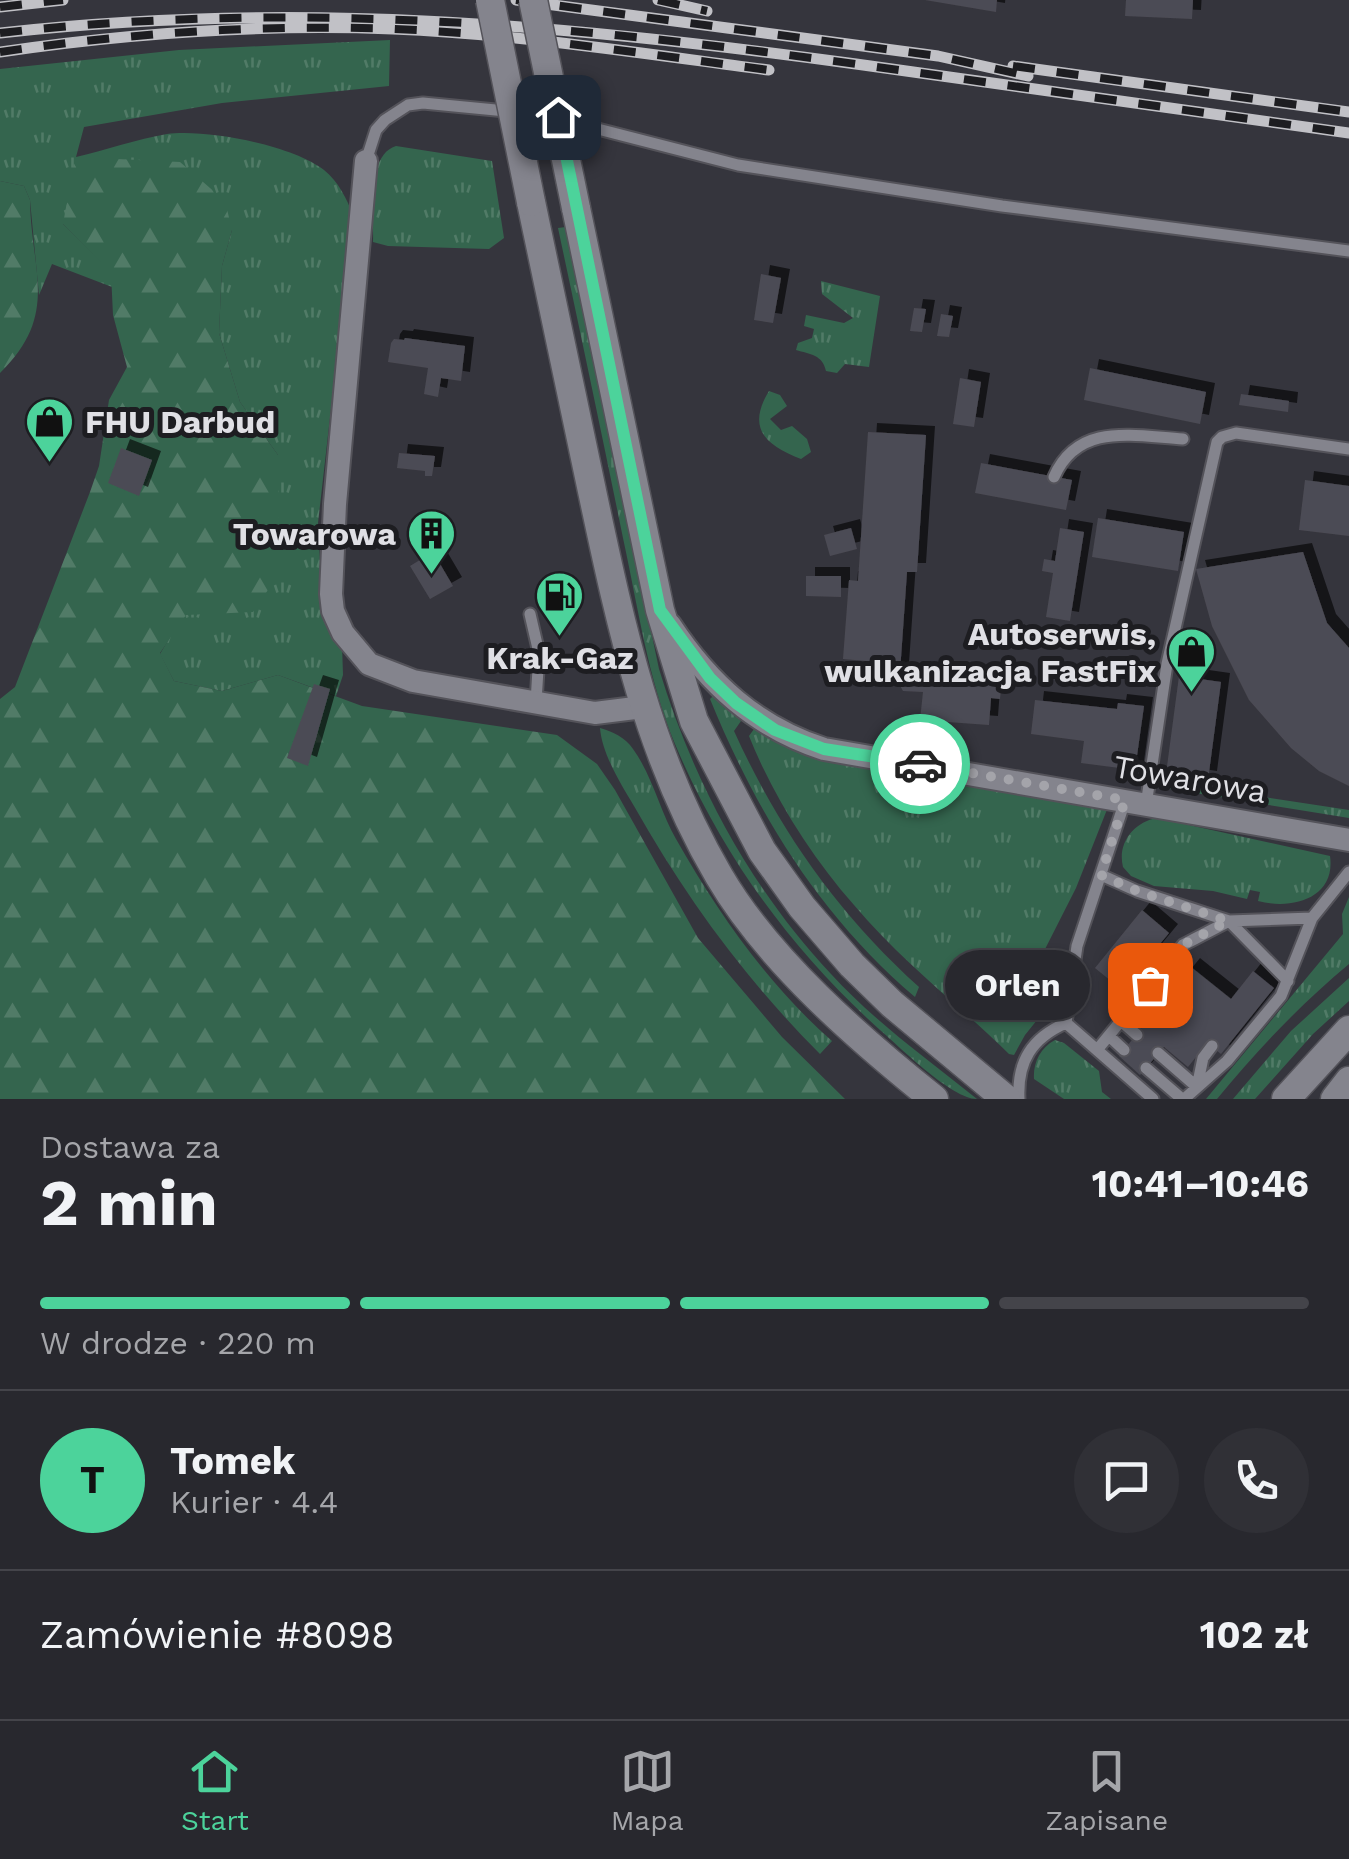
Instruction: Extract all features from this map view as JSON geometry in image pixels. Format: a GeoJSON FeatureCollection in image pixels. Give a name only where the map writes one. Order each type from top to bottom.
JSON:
{"type":"FeatureCollection","features":[{"type":"Feature","properties":{"kind":"street"},"geometry":{"type":"LineString","coordinates":[[490,0],[618,614],[643,708],[681,802],[721,880],[813,992],[934,1099]]}},
{"type":"Feature","properties":{"kind":"street"},"geometry":{"type":"LineString","coordinates":[[533,0],[660,610],[694,721],[736,805],[782,879],[852,965],[892,1004],[1006,1099]]}},
{"type":"Feature","properties":{"kind":"street"},"geometry":{"type":"LineString","coordinates":[[366,161],[335,504],[333,611],[351,645],[377,669],[413,681],[594,712],[643,708]]}},
{"type":"Feature","properties":{"kind":"street","name":"Towarowa"},"geometry":{"type":"LineString","coordinates":[[660,610],[722,690],[753,716],[798,740],[836,751],[1349,840]]}},
{"type":"Feature","properties":{"kind":"street"},"geometry":{"type":"LineString","coordinates":[[1286,1099],[1349,1030]]}},
{"type":"Feature","properties":{"kind":"street"},"geometry":{"type":"LineString","coordinates":[[1335,1099],[1349,1081]]}},
{"type":"Feature","properties":{"kind":"lane"},"geometry":{"type":"LineString","coordinates":[[366,161],[376,130],[384,120],[408,105],[423,103],[506,111],[590,127],[738,165],[1002,206],[1349,252]]}},
{"type":"Feature","properties":{"kind":"lane"},"geometry":{"type":"LineString","coordinates":[[1066,1023],[1077,946],[1101,875],[1136,803],[1218,442],[1236,433],[1349,449]]}},
{"type":"Feature","properties":{"kind":"lane"},"geometry":{"type":"LineString","coordinates":[[1054,476],[1062,459],[1089,440],[1115,436],[1183,439]]}},
{"type":"Feature","properties":{"kind":"lane"},"geometry":{"type":"LineString","coordinates":[[530,614],[539,653],[536,702]]}},
{"type":"Feature","properties":{"kind":"lane"},"geometry":{"type":"LineString","coordinates":[[1146,1068],[1183,1099],[1226,1062],[1281,996],[1312,918],[1349,872]]}},
{"type":"Feature","properties":{"kind":"lane"},"geometry":{"type":"LineString","coordinates":[[1101,875],[1228,921],[1312,918]]}},
{"type":"Feature","properties":{"kind":"lane"},"geometry":{"type":"LineString","coordinates":[[1228,921],[1288,980]]}},
{"type":"Feature","properties":{"kind":"lane"},"geometry":{"type":"LineString","coordinates":[[1097,1050],[1183,945],[1228,921]]}},
{"type":"Feature","properties":{"kind":"lane"},"geometry":{"type":"LineString","coordinates":[[1264,980],[1275,967]]}},
{"type":"Feature","properties":{"kind":"lane"},"geometry":{"type":"LineString","coordinates":[[1132,1007],[1147,1020]]}},
{"type":"Feature","properties":{"kind":"lane"},"geometry":{"type":"LineString","coordinates":[[1121,1021],[1136,1035]]}},
{"type":"Feature","properties":{"kind":"lane"},"geometry":{"type":"LineString","coordinates":[[1066,1023],[1153,1099]]}},
{"type":"Feature","properties":{"kind":"lane"},"geometry":{"type":"LineString","coordinates":[[1019,1099],[1020,1074],[1030,1050],[1044,1032],[1066,1023]]}},
{"type":"Feature","properties":{"kind":"lane"},"geometry":{"type":"LineString","coordinates":[[1108,1036],[1124,1050]]}},
{"type":"Feature","properties":{"kind":"lane"},"geometry":{"type":"LineString","coordinates":[[1198,1087],[1203,1058],[1212,1046]]}},
{"type":"Feature","properties":{"kind":"lane"},"geometry":{"type":"LineString","coordinates":[[1158,1054],[1198,1087]]}},
{"type":"Feature","properties":{"kind":"green space"},"geometry":{"type":"Polygon","coordinates":[[[390,40],[389,86],[222,103],[84,127],[76,157],[184,133],[271,146],[324,170],[342,191],[353,215],[318,523],[322,599],[342,645],[343,675],[336,696],[278,675],[222,691],[174,681],[160,654],[278,455],[240,402],[219,333],[222,266],[232,230],[63,224],[112,273],[112,287],[52,264],[39,295],[30,200],[24,186],[0,181],[0,69],[179,50],[390,40]]]}},
{"type":"Feature","properties":{"kind":"green space"},"geometry":{"type":"Polygon","coordinates":[[[396,146],[492,161],[504,238],[489,249],[388,246],[373,242],[376,173],[386,152],[396,146]]]}},
{"type":"Feature","properties":{"kind":"green space"},"geometry":{"type":"Polygon","coordinates":[[[75,157],[180,162],[225,201],[232,230],[222,266],[219,333],[240,402],[278,455],[279,553],[272,584],[253,612],[186,615],[160,653],[174,681],[222,691],[278,675],[362,706],[557,735],[597,764],[698,938],[782,1037],[845,1099],[0,1099],[0,699],[15,687],[90,492],[99,466],[109,400],[127,367],[113,315],[111,273],[63,224],[75,157]]]}},
{"type":"Feature","properties":{"kind":"green space"},"geometry":{"type":"Polygon","coordinates":[[[0,181],[24,186],[30,200],[38,291],[30,331],[19,352],[0,373],[0,181]]]}},
{"type":"Feature","properties":{"kind":"green space"},"geometry":{"type":"Polygon","coordinates":[[[566,227],[659,669],[707,792],[775,906],[831,974],[901,1039],[977,1099],[954,1091],[927,1071],[817,967],[761,898],[693,785],[666,719],[644,642],[558,228],[566,227]]]}},
{"type":"Feature","properties":{"kind":"green space"},"geometry":{"type":"Polygon","coordinates":[[[821,281],[880,296],[869,367],[845,364],[837,373],[826,371],[819,358],[796,350],[798,343],[812,338],[814,329],[804,326],[806,315],[844,323],[853,318],[822,294],[821,281]]]}},
{"type":"Feature","properties":{"kind":"green space"},"geometry":{"type":"Polygon","coordinates":[[[769,391],[780,395],[787,406],[770,419],[781,430],[792,426],[807,439],[811,452],[801,459],[778,448],[763,434],[759,416],[769,391]]]}},
{"type":"Feature","properties":{"kind":"green space"},"geometry":{"type":"Polygon","coordinates":[[[713,696],[741,721],[734,731],[770,802],[813,869],[862,930],[919,987],[915,997],[850,932],[794,861],[748,783],[710,699],[713,696]]]}},
{"type":"Feature","properties":{"kind":"green space"},"geometry":{"type":"Polygon","coordinates":[[[600,728],[633,749],[676,839],[727,921],[787,996],[832,1041],[820,1054],[742,967],[696,905],[618,779],[600,728]]]}},
{"type":"Feature","properties":{"kind":"green space"},"geometry":{"type":"Polygon","coordinates":[[[754,729],[775,740],[1108,807],[1076,888],[1041,957],[1059,972],[1062,989],[1014,1055],[910,963],[838,886],[794,825],[769,781],[749,736],[754,729]]]}},
{"type":"Feature","properties":{"kind":"green space"},"geometry":{"type":"Polygon","coordinates":[[[1165,782],[1349,810],[1349,818],[1164,788],[1165,782]]]}},
{"type":"Feature","properties":{"kind":"green space"},"geometry":{"type":"Polygon","coordinates":[[[1157,818],[1330,856],[1330,871],[1319,892],[1284,904],[1258,901],[1260,892],[1250,890],[1247,899],[1213,891],[1154,886],[1131,876],[1123,867],[1122,858],[1129,835],[1141,824],[1157,818]]]}},
{"type":"Feature","properties":{"kind":"green space"},"geometry":{"type":"Polygon","coordinates":[[[1349,897],[1349,964],[1280,1028],[1217,1099],[1206,1099],[1343,934],[1342,914],[1349,897]]]}},
{"type":"Feature","properties":{"kind":"green space"},"geometry":{"type":"Polygon","coordinates":[[[1349,978],[1349,1001],[1313,1034],[1255,1099],[1233,1099],[1291,1031],[1349,978]]]}},
{"type":"Feature","properties":{"kind":"green space"},"geometry":{"type":"Polygon","coordinates":[[[1055,1040],[1099,1071],[1102,1092],[1111,1099],[1064,1099],[1034,1079],[1038,1056],[1055,1040]]]}},
{"type":"Feature","properties":{"kind":"building"},"geometry":{"type":"Polygon","coordinates":[[[925,0],[997,0],[996,12],[925,0]]]}},
{"type":"Feature","properties":{"kind":"building"},"geometry":{"type":"Polygon","coordinates":[[[1126,0],[1193,0],[1192,19],[1125,16],[1126,0]]]}},
{"type":"Feature","properties":{"kind":"building"},"geometry":{"type":"Polygon","coordinates":[[[761,274],[781,278],[773,323],[754,320],[761,274]]]}},
{"type":"Feature","properties":{"kind":"building"},"geometry":{"type":"Polygon","coordinates":[[[914,308],[926,309],[922,332],[910,331],[914,308]]]}},
{"type":"Feature","properties":{"kind":"building"},"geometry":{"type":"Polygon","coordinates":[[[941,314],[953,316],[949,337],[937,336],[941,314]]]}},
{"type":"Feature","properties":{"kind":"building"},"geometry":{"type":"Polygon","coordinates":[[[405,338],[465,346],[461,381],[441,378],[438,397],[424,394],[428,368],[388,362],[391,343],[405,338]]]}},
{"type":"Feature","properties":{"kind":"building"},"geometry":{"type":"Polygon","coordinates":[[[1090,368],[1206,392],[1200,424],[1084,400],[1090,368]]]}},
{"type":"Feature","properties":{"kind":"building"},"geometry":{"type":"Polygon","coordinates":[[[960,378],[981,382],[974,427],[953,424],[960,378]]]}},
{"type":"Feature","properties":{"kind":"building"},"geometry":{"type":"Polygon","coordinates":[[[1241,394],[1289,401],[1288,412],[1239,405],[1241,394]]]}},
{"type":"Feature","properties":{"kind":"building"},"geometry":{"type":"Polygon","coordinates":[[[868,432],[926,435],[917,572],[907,572],[900,672],[1002,678],[1000,699],[991,698],[989,725],[920,720],[923,692],[903,691],[897,680],[898,672],[866,670],[866,661],[843,659],[849,580],[858,581],[868,432]]]}},
{"type":"Feature","properties":{"kind":"building"},"geometry":{"type":"Polygon","coordinates":[[[121,448],[152,460],[139,496],[108,483],[121,448]]]}},
{"type":"Feature","properties":{"kind":"building"},"geometry":{"type":"Polygon","coordinates":[[[399,453],[435,456],[432,476],[425,476],[425,471],[397,468],[399,453]]]}},
{"type":"Feature","properties":{"kind":"building"},"geometry":{"type":"Polygon","coordinates":[[[981,463],[1072,480],[1066,510],[975,493],[981,463]]]}},
{"type":"Feature","properties":{"kind":"building"},"geometry":{"type":"Polygon","coordinates":[[[1305,480],[1349,486],[1349,536],[1299,530],[1305,480]]]}},
{"type":"Feature","properties":{"kind":"building"},"geometry":{"type":"Polygon","coordinates":[[[1098,518],[1184,532],[1178,571],[1092,557],[1098,518]]]}},
{"type":"Feature","properties":{"kind":"building"},"geometry":{"type":"Polygon","coordinates":[[[851,528],[857,549],[830,556],[824,535],[851,528]]]}},
{"type":"Feature","properties":{"kind":"building"},"geometry":{"type":"Polygon","coordinates":[[[1060,528],[1084,532],[1070,621],[1046,617],[1053,573],[1042,571],[1044,559],[1055,561],[1060,528]]]}},
{"type":"Feature","properties":{"kind":"building","name":"Towarowa"},"geometry":{"type":"Polygon","coordinates":[[[433,552],[453,586],[430,599],[410,566],[433,552]]]}},
{"type":"Feature","properties":{"kind":"building"},"geometry":{"type":"Polygon","coordinates":[[[1303,552],[1327,623],[1349,648],[1349,786],[1319,771],[1291,748],[1249,700],[1212,626],[1196,569],[1303,552]]]}},
{"type":"Feature","properties":{"kind":"building"},"geometry":{"type":"Polygon","coordinates":[[[806,576],[841,576],[841,597],[806,596],[806,576]]]}},
{"type":"Feature","properties":{"kind":"building"},"geometry":{"type":"Polygon","coordinates":[[[1179,676],[1221,682],[1208,780],[1166,774],[1179,676]]]}},
{"type":"Feature","properties":{"kind":"building"},"geometry":{"type":"Polygon","coordinates":[[[314,684],[330,689],[308,766],[287,758],[314,684]]]}},
{"type":"Feature","properties":{"kind":"building"},"geometry":{"type":"Polygon","coordinates":[[[1035,700],[1117,709],[1118,703],[1144,706],[1135,770],[1081,763],[1084,741],[1031,734],[1035,700]]]}},
{"type":"Feature","properties":{"kind":"building"},"geometry":{"type":"Polygon","coordinates":[[[1142,910],[1169,933],[1122,990],[1095,968],[1142,910]]]}},
{"type":"Feature","properties":{"kind":"building"},"geometry":{"type":"Polygon","coordinates":[[[1191,967],[1231,999],[1253,971],[1274,988],[1221,1054],[1207,1043],[1188,1067],[1164,1047],[1140,1075],[1119,1056],[1191,967]]]}},
{"type":"Feature","properties":{"kind":"railway"},"geometry":{"type":"LineString","coordinates":[[0,7],[63,0]]}},
{"type":"Feature","properties":{"kind":"railway"},"geometry":{"type":"LineString","coordinates":[[516,0],[938,56],[1028,76]]}},
{"type":"Feature","properties":{"kind":"railway"},"geometry":{"type":"LineString","coordinates":[[658,0],[707,11]]}},
{"type":"Feature","properties":{"kind":"railway"},"geometry":{"type":"LineString","coordinates":[[0,33],[217,18],[429,21],[535,28],[856,64],[1349,133]]}},
{"type":"Feature","properties":{"kind":"railway"},"geometry":{"type":"LineString","coordinates":[[0,52],[196,31],[393,29],[581,45],[769,70]]}},
{"type":"Feature","properties":{"kind":"railway"},"geometry":{"type":"LineString","coordinates":[[1013,66],[1349,112]]}},
{"type":"Feature","properties":{"kind":"way so far"},"geometry":{"type":"LineString","coordinates":[[920,764],[1125,800],[1101,875],[1228,921],[1183,945],[1150,985]]}},
{"type":"Feature","properties":{"kind":"place","name":"FHU Darbud"},"geometry":{"type":"Point","coordinates":[50,464]}},
{"type":"Feature","properties":{"kind":"place","name":"Towarowa"},"geometry":{"type":"Point","coordinates":[431,576]}},
{"type":"Feature","properties":{"kind":"place","name":"Krak-Gaz"},"geometry":{"type":"Point","coordinates":[560,638]}},
{"type":"Feature","properties":{"kind":"place","name":"Autoserwis, wulkanizacja FastFix"},"geometry":{"type":"Point","coordinates":[1191,694]}},
{"type":"Feature","properties":{"kind":"place","name":"Orlen"},"geometry":{"type":"Point","coordinates":[1150,985]}},
{"type":"Feature","properties":{"kind":"route"},"geometry":{"type":"LineString","coordinates":[[558,117],[660,610],[710,678],[736,703],[775,730],[824,749],[920,764]]}}]}
